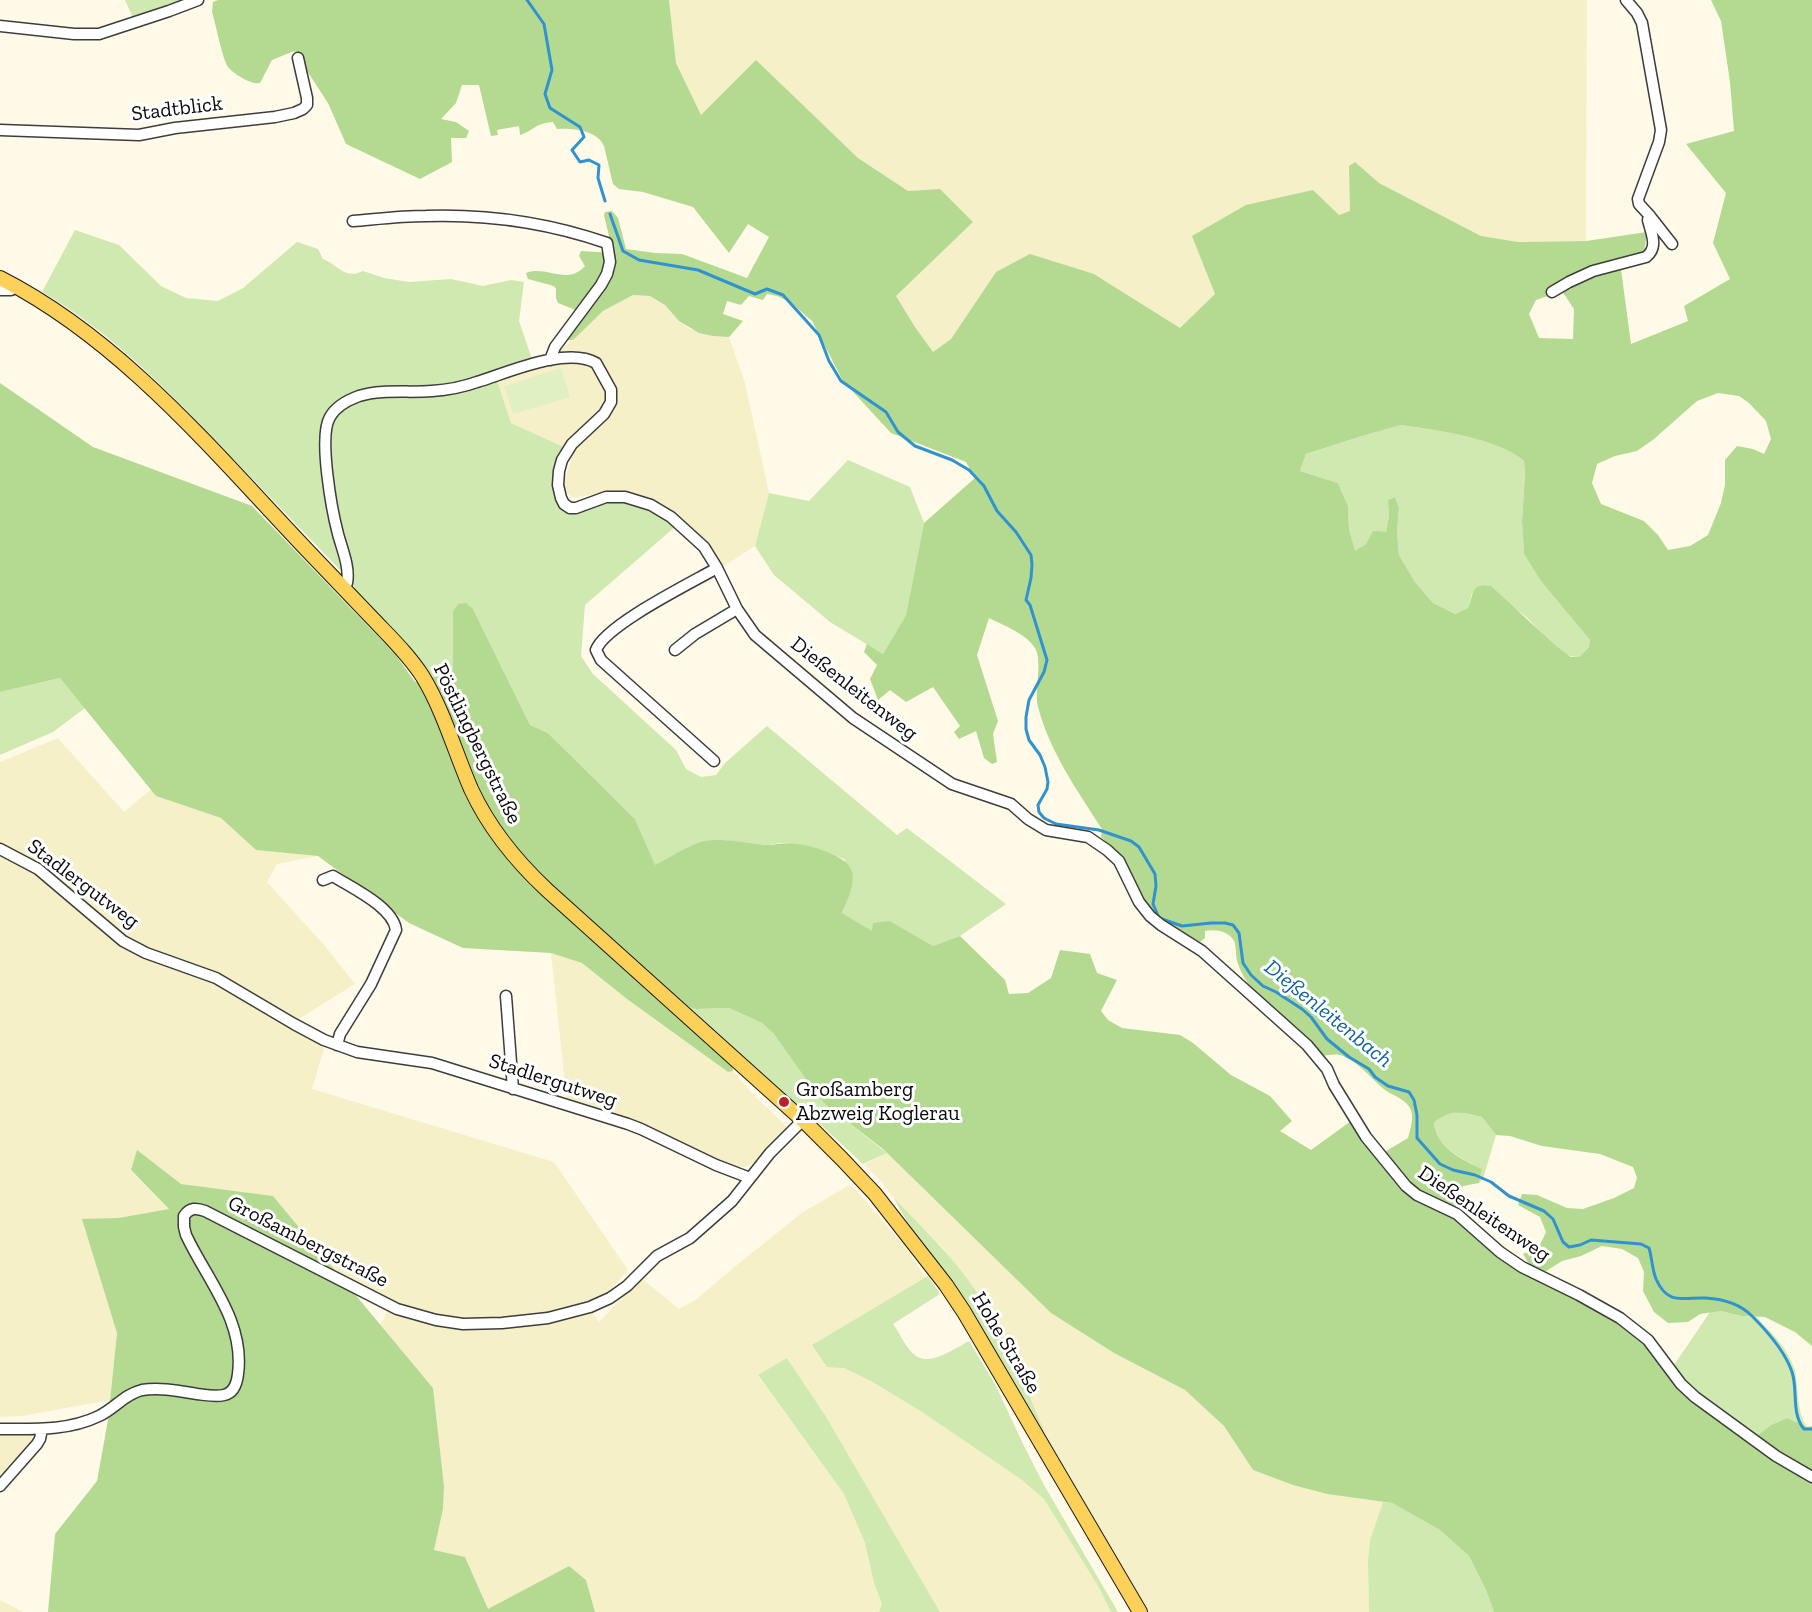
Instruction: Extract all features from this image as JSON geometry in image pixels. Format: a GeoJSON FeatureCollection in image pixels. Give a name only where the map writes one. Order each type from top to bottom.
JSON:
{"type":"FeatureCollection","features":[{"type":"Feature","properties":{"kind":"main road","name":"Pöstlingbergstraße"},"geometry":{"type":"LineString","coordinates":[[0,278],[56,311],[144,381],[343,587],[403,650],[422,677],[440,712],[481,808],[490,825],[514,856],[547,890],[803,1120]]}},
{"type":"Feature","properties":{"kind":"main road","name":"Hohe Straße"},"geometry":{"type":"LineString","coordinates":[[803,1120],[865,1183],[946,1285],[1140,1612]]}},
{"type":"Feature","properties":{"kind":"street"},"geometry":{"type":"LineString","coordinates":[[0,26],[74,34],[99,34],[198,0]]}},
{"type":"Feature","properties":{"kind":"street"},"geometry":{"type":"LineString","coordinates":[[1626,0],[1642,23],[1660,121],[1659,142],[1638,199],[1639,204],[1672,244]]}},
{"type":"Feature","properties":{"kind":"street","name":"Stadtblick"},"geometry":{"type":"LineString","coordinates":[[0,130],[139,135],[294,113],[307,105],[298,58]]}},
{"type":"Feature","properties":{"kind":"street"},"geometry":{"type":"LineString","coordinates":[[353,221],[424,216],[504,219],[546,225],[607,243],[610,262],[608,274],[555,347],[550,360]]}},
{"type":"Feature","properties":{"kind":"street"},"geometry":{"type":"LineString","coordinates":[[1552,292],[1593,272],[1635,261],[1648,255],[1654,239],[1648,223],[1650,216]]}},
{"type":"Feature","properties":{"kind":"street"},"geometry":{"type":"LineString","coordinates":[[0,290],[11,290],[15,286]]}},
{"type":"Feature","properties":{"kind":"street","name":"Dießenleitenweg"},"geometry":{"type":"LineString","coordinates":[[343,587],[347,583],[348,571],[333,513],[326,447],[327,423],[336,409],[362,396],[383,392],[448,389],[536,362],[582,358],[593,361],[601,369],[611,394],[611,402],[607,409],[572,444],[562,460],[558,485],[564,504],[570,508],[576,508],[614,496],[625,496],[646,502],[671,517],[694,536],[708,552],[737,609],[751,629],[764,643],[859,723],[956,786],[1011,804],[1043,828],[1088,837],[1107,850],[1119,861],[1137,898],[1150,916],[1211,958],[1320,1058],[1360,1129],[1406,1186],[1417,1195],[1457,1214],[1500,1252],[1522,1267],[1620,1318],[1648,1340],[1681,1384],[1695,1397],[1776,1456],[1812,1477]]}},
{"type":"Feature","properties":{"kind":"street"},"geometry":{"type":"LineString","coordinates":[[714,761],[601,660],[596,650],[603,640],[630,618],[717,568]]}},
{"type":"Feature","properties":{"kind":"street"},"geometry":{"type":"LineString","coordinates":[[675,650],[700,630],[737,609]]}},
{"type":"Feature","properties":{"kind":"street","name":"Stadlergutweg"},"geometry":{"type":"LineString","coordinates":[[0,849],[44,873],[123,941],[146,953],[216,978],[294,1024],[337,1045],[357,1052],[432,1063],[641,1129],[716,1165],[750,1178]]}},
{"type":"Feature","properties":{"kind":"street"},"geometry":{"type":"LineString","coordinates":[[323,880],[333,876],[366,896],[392,917],[396,930],[371,984],[340,1034],[337,1045]]}},
{"type":"Feature","properties":{"kind":"street"},"geometry":{"type":"LineString","coordinates":[[506,996],[513,1089]]}},
{"type":"Feature","properties":{"kind":"street","name":"Großambergstraße"},"geometry":{"type":"LineString","coordinates":[[42,1429],[69,1426],[92,1420],[130,1395],[143,1390],[164,1389],[215,1396],[232,1391],[237,1381],[239,1361],[234,1334],[221,1296],[186,1235],[184,1216],[191,1209],[205,1211],[397,1309],[449,1323],[484,1324],[548,1318],[600,1303],[627,1286],[657,1256],[690,1238],[732,1200],[770,1154],[803,1120]]}},
{"type":"Feature","properties":{"kind":"street"},"geometry":{"type":"LineString","coordinates":[[0,1429],[42,1429],[37,1444],[0,1486]]}},
{"type":"Feature","properties":{"kind":"shaded area"},"geometry":{"type":"Polygon","coordinates":[[[669,0],[1587,0],[1586,241],[1518,242],[1481,236],[1379,183],[1355,162],[1349,166],[1351,211],[1339,215],[1215,295],[1180,328],[1094,274],[996,272],[951,339],[933,352],[896,296],[973,222],[940,189],[908,191],[858,158],[756,61],[701,116],[676,63],[669,0]]]}},
{"type":"Feature","properties":{"kind":"shaded area"},"geometry":{"type":"Polygon","coordinates":[[[633,295],[650,296],[665,305],[679,321],[690,329],[713,336],[729,337],[745,383],[769,493],[755,546],[721,568],[707,543],[676,515],[647,498],[628,492],[609,492],[573,498],[565,491],[563,484],[572,458],[566,448],[511,423],[497,380],[562,349],[603,311],[633,295]]]}},
{"type":"Feature","properties":{"kind":"shaded area"},"geometry":{"type":"Polygon","coordinates":[[[58,738],[124,812],[151,789],[156,796],[221,818],[256,850],[318,856],[277,864],[267,882],[324,945],[355,984],[297,1020],[118,934],[47,870],[20,853],[0,846],[0,762],[58,738]]]}},
{"type":"Feature","properties":{"kind":"shaded area"},"geometry":{"type":"Polygon","coordinates":[[[0,854],[37,872],[116,940],[208,977],[325,1045],[312,1089],[554,1162],[628,1270],[591,1311],[599,1322],[641,1278],[679,1309],[697,1299],[803,1212],[848,1186],[853,1187],[904,1245],[926,1278],[812,1345],[834,1366],[844,1368],[871,1381],[922,1412],[1022,1480],[1044,1499],[1098,1586],[1111,1612],[940,1612],[825,1415],[787,1358],[758,1376],[844,1494],[865,1543],[874,1583],[882,1604],[879,1612],[595,1612],[586,1580],[569,1566],[488,1610],[465,1557],[434,1550],[443,1509],[444,1486],[433,1388],[380,1325],[394,1304],[335,1270],[273,1196],[181,1184],[137,1151],[131,1171],[169,1209],[118,1218],[83,1220],[117,1332],[110,1400],[22,1416],[0,1417],[0,854]]]}},
{"type":"Feature","properties":{"kind":"shaded area"},"geometry":{"type":"Polygon","coordinates":[[[551,953],[582,963],[627,999],[728,1072],[733,1071],[789,1129],[754,1163],[745,1167],[734,1166],[721,1163],[567,1102],[551,953]]]}},
{"type":"Feature","properties":{"kind":"shaded area"},"geometry":{"type":"Polygon","coordinates":[[[887,1153],[1051,1313],[1114,1353],[1185,1390],[1224,1426],[1253,1470],[1293,1485],[1327,1494],[1383,1502],[1370,1540],[1369,1612],[1146,1612],[1050,1444],[999,1330],[976,1291],[942,1247],[864,1165],[887,1153]]]}},
{"type":"Feature","properties":{"kind":"shaded area"},"geometry":{"type":"Polygon","coordinates":[[[0,1432],[30,1433],[34,1439],[31,1448],[0,1481],[0,1432]]]}},
{"type":"Feature","properties":{"kind":"shaded area"},"geometry":{"type":"Polygon","coordinates":[[[0,1600],[23,1612],[0,1612],[0,1600]]]}},
{"type":"Feature","properties":{"kind":"green space"},"geometry":{"type":"Polygon","coordinates":[[[125,0],[184,0],[134,20],[125,0]]]}},
{"type":"Feature","properties":{"kind":"green space"},"geometry":{"type":"Polygon","coordinates":[[[218,0],[669,0],[676,63],[701,115],[756,60],[858,158],[908,191],[940,189],[973,222],[896,296],[933,352],[951,339],[996,272],[1030,254],[1094,274],[1180,328],[1215,294],[1192,236],[1246,205],[1313,190],[1339,215],[1350,211],[1349,166],[1355,162],[1379,183],[1481,236],[1518,242],[1586,241],[1647,232],[1644,253],[1620,262],[1631,344],[1688,321],[1684,306],[1730,279],[1713,243],[1726,193],[1686,144],[1734,131],[1721,21],[1711,0],[1812,0],[1812,1346],[1795,1332],[1765,1317],[1741,1316],[1721,1311],[1700,1314],[1688,1322],[1668,1323],[1654,1312],[1643,1291],[1644,1272],[1638,1258],[1622,1249],[1602,1246],[1581,1256],[1562,1261],[1543,1273],[1529,1264],[1523,1254],[1539,1247],[1546,1232],[1540,1217],[1518,1205],[1522,1194],[1537,1195],[1567,1208],[1583,1209],[1634,1188],[1637,1178],[1633,1167],[1600,1154],[1542,1146],[1510,1136],[1496,1135],[1482,1117],[1451,1113],[1434,1123],[1436,1132],[1451,1152],[1482,1169],[1479,1183],[1463,1186],[1455,1209],[1408,1185],[1383,1153],[1408,1138],[1412,1117],[1407,1104],[1385,1090],[1351,1060],[1340,1055],[1322,1056],[1274,1014],[1244,977],[1237,961],[1235,943],[1229,935],[1213,930],[1205,931],[1205,938],[1200,942],[1154,914],[1146,905],[1117,852],[1101,837],[1102,829],[1065,770],[1050,740],[1038,707],[1037,654],[1031,643],[1020,634],[989,618],[977,655],[998,721],[993,734],[997,762],[992,764],[984,758],[976,731],[959,739],[954,732],[960,726],[933,687],[906,702],[890,690],[878,700],[870,679],[877,665],[864,652],[867,644],[883,654],[906,615],[924,523],[975,478],[966,462],[891,433],[843,381],[812,321],[790,302],[767,294],[763,300],[749,296],[741,305],[727,301],[723,314],[743,321],[729,337],[699,333],[679,321],[665,305],[650,296],[633,295],[603,311],[573,340],[568,340],[567,335],[578,313],[558,303],[554,286],[528,279],[526,273],[541,271],[571,274],[585,266],[579,256],[581,251],[613,253],[605,212],[612,211],[618,218],[626,249],[682,254],[747,278],[769,237],[748,224],[729,253],[693,207],[643,192],[619,189],[613,184],[604,146],[596,136],[590,133],[557,129],[553,122],[539,125],[520,135],[519,126],[497,130],[498,135],[491,136],[479,85],[462,85],[456,103],[441,119],[456,122],[469,131],[466,138],[451,138],[452,162],[420,179],[346,144],[328,103],[294,51],[272,60],[260,83],[238,76],[226,63],[212,12],[213,2],[218,0]],[[1562,291],[1536,300],[1529,314],[1539,338],[1573,339],[1574,309],[1562,291]],[[1718,393],[1697,401],[1637,451],[1615,456],[1597,464],[1592,483],[1601,504],[1644,521],[1658,535],[1668,550],[1690,546],[1708,535],[1721,503],[1725,485],[1725,460],[1737,446],[1764,454],[1771,439],[1766,421],[1739,396],[1718,393]],[[1401,425],[1306,454],[1300,471],[1338,483],[1348,506],[1349,529],[1355,551],[1366,544],[1373,531],[1386,532],[1389,516],[1388,500],[1395,497],[1399,508],[1397,532],[1399,555],[1415,582],[1433,603],[1455,614],[1468,608],[1474,590],[1480,586],[1491,586],[1571,657],[1579,657],[1589,647],[1590,640],[1540,580],[1524,554],[1522,522],[1524,461],[1499,446],[1483,441],[1415,427],[1401,425]]]}},
{"type":"Feature","properties":{"kind":"green space"},"geometry":{"type":"Polygon","coordinates":[[[75,230],[119,245],[161,286],[186,298],[218,301],[243,288],[297,242],[318,249],[323,259],[351,274],[363,271],[384,278],[409,282],[451,279],[483,286],[511,280],[524,282],[519,321],[532,359],[447,385],[372,390],[323,422],[341,571],[137,363],[91,325],[42,292],[75,230]]]}},
{"type":"Feature","properties":{"kind":"green space"},"geometry":{"type":"Polygon","coordinates":[[[561,368],[570,397],[513,414],[504,386],[561,368]]]}},
{"type":"Feature","properties":{"kind":"green space"},"geometry":{"type":"Polygon","coordinates":[[[497,380],[511,423],[566,448],[555,486],[572,508],[617,500],[634,502],[676,526],[585,605],[581,656],[593,674],[676,750],[686,769],[701,777],[716,775],[725,763],[767,726],[897,835],[907,828],[1006,904],[960,936],[933,946],[890,921],[873,932],[842,913],[853,878],[844,859],[825,851],[798,844],[768,845],[724,840],[699,843],[655,866],[635,819],[548,733],[530,725],[473,609],[453,612],[453,669],[449,673],[429,679],[355,591],[337,511],[329,432],[338,412],[363,399],[497,380]]]}},
{"type":"Feature","properties":{"kind":"green space"},"geometry":{"type":"Polygon","coordinates":[[[0,383],[93,447],[252,506],[395,654],[415,682],[449,673],[453,669],[453,612],[458,604],[466,603],[473,609],[530,725],[548,733],[635,819],[655,865],[690,846],[709,841],[725,840],[766,845],[794,843],[828,852],[848,864],[853,874],[851,891],[842,913],[872,931],[873,923],[890,921],[933,946],[960,936],[1005,980],[1009,994],[1028,993],[1051,978],[1060,950],[1090,954],[1097,973],[1117,980],[1101,1011],[1108,1020],[1122,1028],[1180,1035],[1193,1043],[1231,1075],[1270,1096],[1292,1121],[1280,1131],[1311,1150],[1351,1121],[1386,1166],[1476,1235],[1617,1320],[1646,1342],[1679,1385],[1812,1480],[1812,1612],[1494,1612],[1469,1556],[1440,1530],[1392,1503],[1327,1494],[1293,1485],[1253,1470],[1224,1426],[1185,1390],[1114,1353],[1051,1313],[883,1149],[827,1106],[774,1034],[762,1023],[729,1008],[696,1009],[684,1005],[673,1007],[674,1014],[732,1065],[733,1071],[728,1072],[627,999],[582,963],[551,953],[463,948],[409,923],[318,856],[256,850],[221,818],[156,796],[60,678],[0,692],[0,383]]]}},
{"type":"Feature","properties":{"kind":"green space"},"geometry":{"type":"Polygon","coordinates":[[[1401,425],[1466,436],[1499,446],[1524,461],[1522,522],[1524,554],[1540,580],[1590,640],[1589,647],[1579,657],[1562,652],[1527,617],[1504,604],[1472,593],[1468,608],[1455,614],[1433,603],[1415,582],[1399,555],[1397,532],[1399,508],[1395,497],[1388,500],[1389,516],[1386,532],[1373,532],[1366,544],[1355,552],[1349,529],[1348,506],[1338,483],[1300,471],[1306,454],[1401,425]]]}},
{"type":"Feature","properties":{"kind":"green space"},"geometry":{"type":"Polygon","coordinates":[[[848,460],[910,487],[924,523],[906,615],[883,654],[830,622],[774,575],[755,546],[769,493],[809,501],[848,460]]]}},
{"type":"Feature","properties":{"kind":"green space"},"geometry":{"type":"Polygon","coordinates":[[[60,678],[85,708],[53,732],[0,755],[0,692],[60,678]]]}},
{"type":"Feature","properties":{"kind":"green space"},"geometry":{"type":"Polygon","coordinates":[[[684,1005],[697,1009],[729,1008],[762,1023],[774,1034],[827,1106],[887,1153],[863,1164],[822,1126],[758,1074],[684,1005]]]}},
{"type":"Feature","properties":{"kind":"green space"},"geometry":{"type":"Polygon","coordinates":[[[1458,1112],[1482,1117],[1496,1135],[1483,1179],[1479,1183],[1482,1169],[1451,1151],[1436,1132],[1434,1123],[1443,1115],[1458,1112]]]}},
{"type":"Feature","properties":{"kind":"green space"},"geometry":{"type":"Polygon","coordinates":[[[137,1150],[181,1184],[273,1196],[433,1388],[444,1486],[443,1509],[434,1550],[465,1557],[488,1609],[569,1566],[586,1580],[595,1612],[48,1612],[55,1534],[97,1481],[108,1420],[117,1333],[82,1219],[118,1218],[169,1209],[131,1170],[137,1150]]]}},
{"type":"Feature","properties":{"kind":"green space"},"geometry":{"type":"Polygon","coordinates":[[[894,1198],[958,1266],[976,1291],[998,1327],[1050,1444],[982,1328],[908,1222],[894,1198]]]}},
{"type":"Feature","properties":{"kind":"green space"},"geometry":{"type":"Polygon","coordinates":[[[928,1276],[940,1294],[893,1324],[909,1349],[922,1359],[943,1355],[969,1341],[995,1384],[1044,1485],[1118,1612],[1111,1612],[1098,1586],[1044,1499],[1022,1480],[922,1412],[871,1381],[844,1368],[827,1367],[812,1345],[928,1276]]]}},
{"type":"Feature","properties":{"kind":"green space"},"geometry":{"type":"Polygon","coordinates":[[[1721,1311],[1756,1317],[1784,1348],[1795,1371],[1799,1407],[1807,1427],[1787,1418],[1771,1425],[1755,1437],[1696,1396],[1672,1368],[1710,1312],[1721,1311]]]}},
{"type":"Feature","properties":{"kind":"green space"},"geometry":{"type":"Polygon","coordinates":[[[787,1358],[825,1415],[940,1612],[879,1612],[882,1604],[874,1583],[865,1543],[844,1494],[758,1375],[787,1358]]]}},
{"type":"Feature","properties":{"kind":"green space"},"geometry":{"type":"Polygon","coordinates":[[[1787,1418],[1807,1427],[1812,1426],[1812,1473],[1755,1437],[1771,1425],[1787,1418]]]}},
{"type":"Feature","properties":{"kind":"green space"},"geometry":{"type":"Polygon","coordinates":[[[1383,1502],[1392,1503],[1440,1530],[1469,1556],[1494,1612],[1369,1612],[1370,1540],[1383,1502]]]}},
{"type":"Feature","properties":{"kind":"waterway","name":"Dießenleitenbach"},"geometry":{"type":"LineString","coordinates":[[527,0],[544,24],[552,70],[545,94],[550,108],[580,127],[584,137],[572,150],[580,162],[589,160],[599,165],[598,178],[605,201]]}},
{"type":"Feature","properties":{"kind":"waterway","name":"Dießenleitenbach"},"geometry":{"type":"LineString","coordinates":[[610,214],[623,251],[639,260],[698,270],[755,294],[767,289],[783,295],[819,335],[829,361],[841,381],[886,412],[898,432],[915,446],[952,460],[969,470],[984,486],[997,511],[1016,532],[1031,555],[1031,578],[1026,600],[1030,605],[1047,660],[1044,672],[1029,700],[1026,729],[1029,740],[1040,755],[1045,767],[1047,789],[1038,805],[1039,812],[1044,818],[1056,824],[1099,830],[1131,841],[1139,847],[1155,874],[1153,904],[1159,918],[1182,926],[1211,923],[1233,925],[1239,933],[1243,963],[1251,975],[1263,986],[1302,1009],[1327,1039],[1349,1057],[1369,1069],[1375,1077],[1388,1086],[1409,1092],[1414,1100],[1417,1115],[1417,1138],[1440,1164],[1491,1182],[1509,1196],[1544,1211],[1553,1219],[1563,1242],[1569,1247],[1591,1240],[1641,1244],[1649,1248],[1656,1279],[1661,1288],[1671,1297],[1719,1300],[1737,1305],[1747,1312],[1785,1356],[1794,1379],[1797,1416],[1804,1429],[1812,1429]]}},
{"type":"Feature","properties":{"kind":"place","name":"Großamberg Abzweig Koglerau"},"geometry":{"type":"Point","coordinates":[784,1102]}}]}
